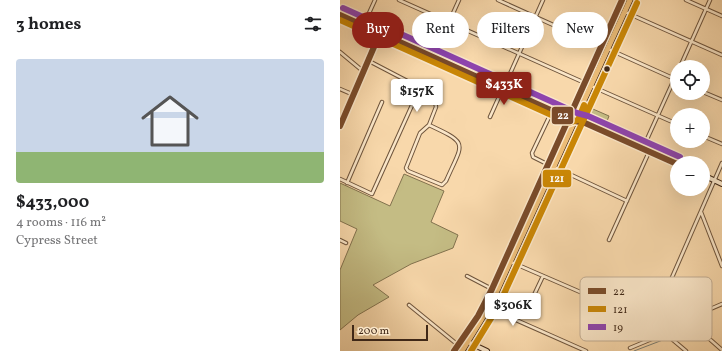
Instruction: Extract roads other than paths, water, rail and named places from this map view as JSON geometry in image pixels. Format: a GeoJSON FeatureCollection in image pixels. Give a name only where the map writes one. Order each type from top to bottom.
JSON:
{"type":"FeatureCollection","features":[{"type":"Feature","properties":{"kind":"highway"},"geometry":{"type":"LineString","coordinates":[[608,40],[623,0]]}},
{"type":"Feature","properties":{"kind":"highway"},"geometry":{"type":"LineString","coordinates":[[608,43],[618,27],[630,0]]}},
{"type":"Feature","properties":{"kind":"highway"},"geometry":{"type":"LineString","coordinates":[[454,351],[466,340],[489,308],[508,260],[551,166],[575,118],[605,48]]}},
{"type":"Feature","properties":{"kind":"highway"},"geometry":{"type":"LineString","coordinates":[[462,351],[466,340],[508,260]]}},
{"type":"Feature","properties":{"kind":"main road"},"geometry":{"type":"LineString","coordinates":[[618,27],[625,5],[623,0]]}},
{"type":"Feature","properties":{"kind":"main road"},"geometry":{"type":"LineString","coordinates":[[340,10],[352,17]]}},
{"type":"Feature","properties":{"kind":"main road"},"geometry":{"type":"LineString","coordinates":[[340,15],[352,20]]}},
{"type":"Feature","properties":{"kind":"main road"},"geometry":{"type":"LineString","coordinates":[[404,42],[575,118]]}},
{"type":"Feature","properties":{"kind":"main road"},"geometry":{"type":"LineString","coordinates":[[538,102],[552,110],[575,118]]}},
{"type":"Feature","properties":{"kind":"street"},"geometry":{"type":"LineString","coordinates":[[370,12],[375,0]]}},
{"type":"Feature","properties":{"kind":"street"},"geometry":{"type":"LineString","coordinates":[[399,0],[426,12]]}},
{"type":"Feature","properties":{"kind":"street"},"geometry":{"type":"LineString","coordinates":[[454,12],[459,0]]}},
{"type":"Feature","properties":{"kind":"street"},"geometry":{"type":"LineString","coordinates":[[498,0],[525,12]]}},
{"type":"Feature","properties":{"kind":"street"},"geometry":{"type":"LineString","coordinates":[[538,12],[543,0]]}},
{"type":"Feature","properties":{"kind":"street"},"geometry":{"type":"LineString","coordinates":[[686,0],[722,16]]}},
{"type":"Feature","properties":{"kind":"street"},"geometry":{"type":"LineString","coordinates":[[683,60],[710,0]]}},
{"type":"Feature","properties":{"kind":"street"},"geometry":{"type":"LineString","coordinates":[[624,12],[722,55]]}},
{"type":"Feature","properties":{"kind":"street"},"geometry":{"type":"LineString","coordinates":[[469,31],[670,121]]}},
{"type":"Feature","properties":{"kind":"street"},"geometry":{"type":"LineString","coordinates":[[340,126],[374,48]]}},
{"type":"Feature","properties":{"kind":"street"},"geometry":{"type":"LineString","coordinates":[[434,55],[437,48]]}},
{"type":"Feature","properties":{"kind":"street"},"geometry":{"type":"LineString","coordinates":[[490,117],[521,48]]}},
{"type":"Feature","properties":{"kind":"street"},"geometry":{"type":"LineString","coordinates":[[605,48],[670,76]]}},
{"type":"Feature","properties":{"kind":"street"},"geometry":{"type":"LineString","coordinates":[[340,52],[364,72]]}},
{"type":"Feature","properties":{"kind":"street"},"geometry":{"type":"LineString","coordinates":[[368,61],[415,85],[418,90],[426,93],[437,104],[429,125],[420,133],[406,168],[408,171],[442,185],[446,181],[460,149],[460,143],[454,137],[429,125]]}},
{"type":"Feature","properties":{"kind":"street"},"geometry":{"type":"LineString","coordinates":[[340,89],[354,95]]}},
{"type":"Feature","properties":{"kind":"street"},"geometry":{"type":"LineString","coordinates":[[340,180],[372,194],[418,90]]}},
{"type":"Feature","properties":{"kind":"street"},"geometry":{"type":"LineString","coordinates":[[643,148],[670,91]]}},
{"type":"Feature","properties":{"kind":"street"},"geometry":{"type":"LineString","coordinates":[[710,95],[722,100]]}},
{"type":"Feature","properties":{"kind":"street"},"geometry":{"type":"LineString","coordinates":[[347,183],[382,102]]}},
{"type":"Feature","properties":{"kind":"street"},"geometry":{"type":"LineString","coordinates":[[552,110],[532,153],[533,157],[627,201]]}},
{"type":"Feature","properties":{"kind":"street"},"geometry":{"type":"LineString","coordinates":[[575,118],[670,161]]}},
{"type":"Feature","properties":{"kind":"street"},"geometry":{"type":"LineString","coordinates":[[710,139],[722,144]]}},
{"type":"Feature","properties":{"kind":"street"},"geometry":{"type":"LineString","coordinates":[[609,240],[650,151]]}},
{"type":"Feature","properties":{"kind":"street"},"geometry":{"type":"LineString","coordinates":[[672,277],[722,163]]}},
{"type":"Feature","properties":{"kind":"street"},"geometry":{"type":"LineString","coordinates":[[710,178],[722,184]]}},
{"type":"Feature","properties":{"kind":"street"},"geometry":{"type":"LineString","coordinates":[[700,211],[720,257],[722,266]]}},
{"type":"Feature","properties":{"kind":"street"},"geometry":{"type":"LineString","coordinates":[[340,240],[346,243]]}},
{"type":"Feature","properties":{"kind":"street"},"geometry":{"type":"LineString","coordinates":[[508,260],[580,292]]}},
{"type":"Feature","properties":{"kind":"street"},"geometry":{"type":"LineString","coordinates":[[467,276],[492,289]]}},
{"type":"Feature","properties":{"kind":"street"},"geometry":{"type":"LineString","coordinates":[[526,312],[543,276]]}},
{"type":"Feature","properties":{"kind":"street"},"geometry":{"type":"LineString","coordinates":[[409,304],[447,338],[459,346]]}},
{"type":"Feature","properties":{"kind":"street"},"geometry":{"type":"LineString","coordinates":[[712,308],[722,304]]}},
{"type":"Feature","properties":{"kind":"street"},"geometry":{"type":"LineString","coordinates":[[489,308],[586,351]]}},
{"type":"Feature","properties":{"kind":"street"},"geometry":{"type":"LineString","coordinates":[[466,340],[487,351]]}},
{"type":"Feature","properties":{"kind":"street"},"geometry":{"type":"LineString","coordinates":[[630,348],[647,341]]}},
{"type":"Feature","properties":{"kind":"street"},"geometry":{"type":"LineString","coordinates":[[675,341],[686,351]]}},
{"type":"Feature","properties":{"kind":"street"},"geometry":{"type":"LineString","coordinates":[[712,341],[722,350]]}},
{"type":"Feature","properties":{"kind":"waterway"},"geometry":{"type":"LineString","coordinates":[[634,351],[660,341]]}}]}
